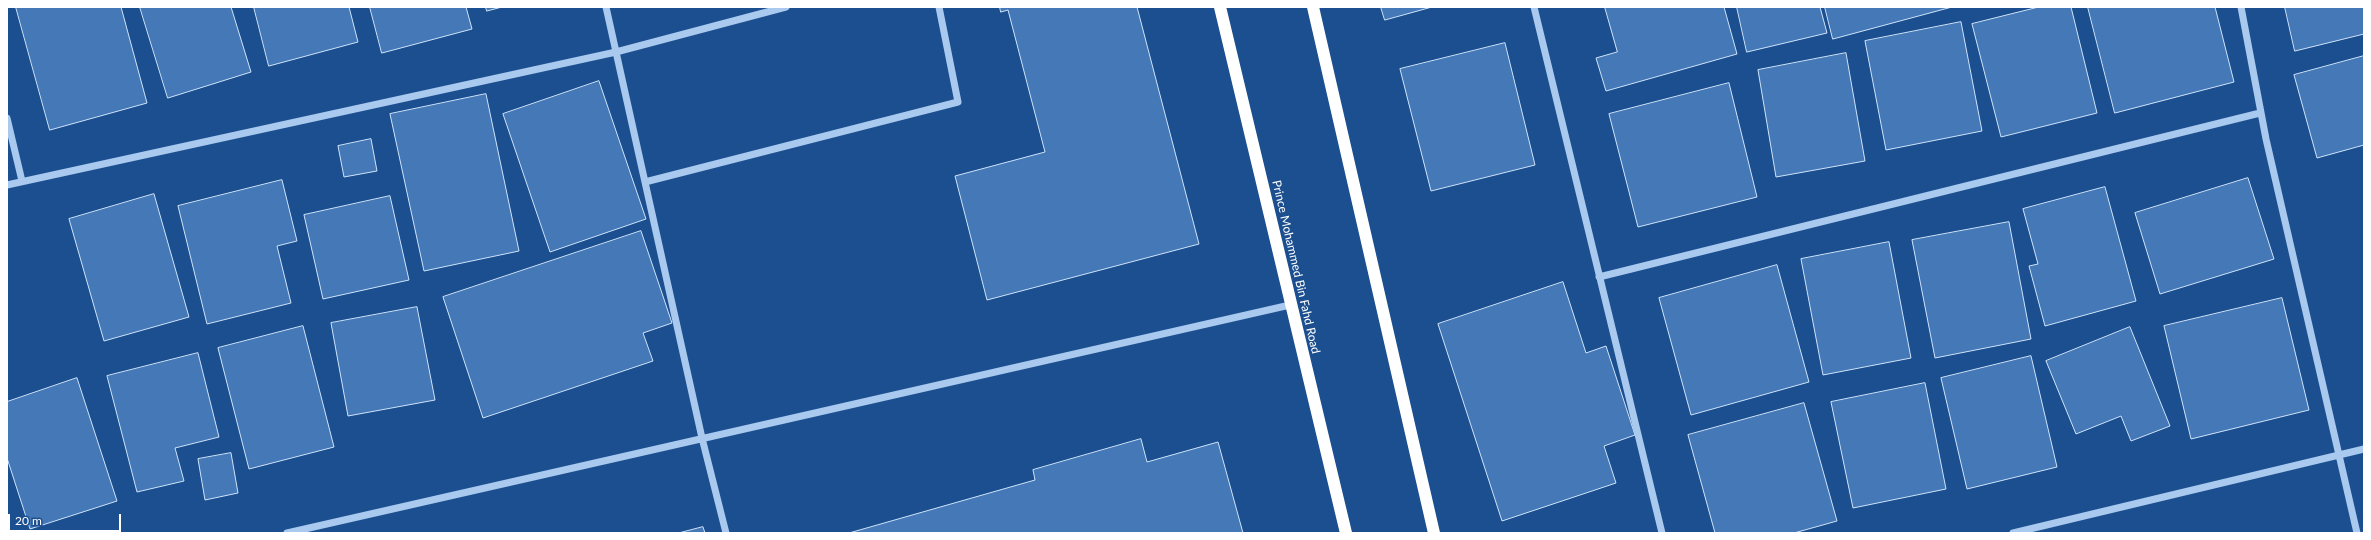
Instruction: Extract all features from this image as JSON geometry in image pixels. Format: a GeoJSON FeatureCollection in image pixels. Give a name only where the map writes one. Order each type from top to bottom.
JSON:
{"type":"FeatureCollection","features":[{"type":"Feature","properties":{"kind":"highway","name":"Prince Mohammed Bin Fahd Road"},"geometry":{"type":"LineString","coordinates":[[1220,7],[1290,305],[1346,533]]}},
{"type":"Feature","properties":{"kind":"highway"},"geometry":{"type":"LineString","coordinates":[[1313,7],[1434,533]]}},
{"type":"Feature","properties":{"kind":"street"},"geometry":{"type":"LineString","coordinates":[[606,7],[702,438],[726,533]]}},
{"type":"Feature","properties":{"kind":"street"},"geometry":{"type":"LineString","coordinates":[[7,184],[616,52],[786,7]]}},
{"type":"Feature","properties":{"kind":"street"},"geometry":{"type":"LineString","coordinates":[[645,182],[958,102],[939,7]]}},
{"type":"Feature","properties":{"kind":"street"},"geometry":{"type":"LineString","coordinates":[[1534,7],[1662,533]]}},
{"type":"Feature","properties":{"kind":"street"},"geometry":{"type":"LineString","coordinates":[[2241,7],[2260,113],[2357,533]]}},
{"type":"Feature","properties":{"kind":"street"},"geometry":{"type":"LineString","coordinates":[[1599,276],[2260,113]]}},
{"type":"Feature","properties":{"kind":"street"},"geometry":{"type":"LineString","coordinates":[[7,118],[22,180]]}},
{"type":"Feature","properties":{"kind":"street"},"geometry":{"type":"LineString","coordinates":[[286,533],[1290,305]]}},
{"type":"Feature","properties":{"kind":"street"},"geometry":{"type":"LineString","coordinates":[[2017,533],[2364,449]]}},
{"type":"Feature","properties":{"kind":"building"},"geometry":{"type":"Polygon","coordinates":[[[16,7],[121,7],[147,103],[50,130],[16,7]]]}},
{"type":"Feature","properties":{"kind":"building"},"geometry":{"type":"Polygon","coordinates":[[[140,7],[231,7],[251,72],[168,98],[140,7]]]}},
{"type":"Feature","properties":{"kind":"building"},"geometry":{"type":"Polygon","coordinates":[[[254,7],[349,7],[358,42],[269,66],[254,7]]]}},
{"type":"Feature","properties":{"kind":"building"},"geometry":{"type":"Polygon","coordinates":[[[370,7],[466,7],[472,29],[382,53],[370,7]]]}},
{"type":"Feature","properties":{"kind":"building"},"geometry":{"type":"Polygon","coordinates":[[[486,7],[502,7],[487,11],[486,7]]]}},
{"type":"Feature","properties":{"kind":"building"},"geometry":{"type":"Polygon","coordinates":[[[1000,7],[1137,7],[1199,244],[987,300],[955,176],[1045,152],[1008,10],[1001,12],[1000,7]]]}},
{"type":"Feature","properties":{"kind":"building"},"geometry":{"type":"Polygon","coordinates":[[[1381,7],[1432,7],[1385,20],[1381,7]]]}},
{"type":"Feature","properties":{"kind":"building"},"geometry":{"type":"Polygon","coordinates":[[[1605,7],[1724,7],[1737,54],[1606,91],[1596,58],[1617,52],[1605,7]]]}},
{"type":"Feature","properties":{"kind":"building"},"geometry":{"type":"Polygon","coordinates":[[[1737,7],[1820,7],[1827,33],[1747,52],[1737,7]]]}},
{"type":"Feature","properties":{"kind":"building"},"geometry":{"type":"Polygon","coordinates":[[[1825,7],[1952,7],[1833,39],[1825,7]]]}},
{"type":"Feature","properties":{"kind":"building"},"geometry":{"type":"Polygon","coordinates":[[[2039,7],[2071,7],[2097,113],[2001,137],[1972,24],[2039,7]]]}},
{"type":"Feature","properties":{"kind":"building"},"geometry":{"type":"Polygon","coordinates":[[[2088,7],[2215,7],[2234,82],[2115,113],[2088,7]]]}},
{"type":"Feature","properties":{"kind":"building"},"geometry":{"type":"Polygon","coordinates":[[[2285,7],[2364,7],[2364,34],[2295,51],[2285,7]]]}},
{"type":"Feature","properties":{"kind":"building"},"geometry":{"type":"Polygon","coordinates":[[[1961,22],[1982,131],[1886,150],[1865,41],[1961,22]]]}},
{"type":"Feature","properties":{"kind":"building"},"geometry":{"type":"Polygon","coordinates":[[[1505,43],[1535,165],[1431,191],[1400,69],[1505,43]]]}},
{"type":"Feature","properties":{"kind":"building"},"geometry":{"type":"Polygon","coordinates":[[[1846,53],[1865,161],[1776,177],[1758,70],[1846,53]]]}},
{"type":"Feature","properties":{"kind":"building"},"geometry":{"type":"Polygon","coordinates":[[[2364,56],[2364,145],[2317,158],[2294,75],[2364,56]]]}},
{"type":"Feature","properties":{"kind":"building"},"geometry":{"type":"Polygon","coordinates":[[[599,81],[646,219],[550,252],[503,114],[599,81]]]}},
{"type":"Feature","properties":{"kind":"building"},"geometry":{"type":"Polygon","coordinates":[[[1729,83],[1757,197],[1638,227],[1609,114],[1729,83]]]}},
{"type":"Feature","properties":{"kind":"building"},"geometry":{"type":"Polygon","coordinates":[[[486,94],[519,251],[424,271],[390,114],[486,94]]]}},
{"type":"Feature","properties":{"kind":"building"},"geometry":{"type":"Polygon","coordinates":[[[371,139],[377,171],[344,177],[338,146],[371,139]]]}},
{"type":"Feature","properties":{"kind":"building"},"geometry":{"type":"Polygon","coordinates":[[[2248,178],[2274,259],[2160,294],[2135,213],[2248,178]]]}},
{"type":"Feature","properties":{"kind":"building"},"geometry":{"type":"Polygon","coordinates":[[[282,180],[297,241],[277,246],[291,303],[207,324],[178,206],[282,180]]]}},
{"type":"Feature","properties":{"kind":"building"},"geometry":{"type":"Polygon","coordinates":[[[2105,187],[2136,301],[2045,326],[2029,266],[2038,264],[2023,209],[2105,187]]]}},
{"type":"Feature","properties":{"kind":"building"},"geometry":{"type":"Polygon","coordinates":[[[154,194],[189,317],[104,341],[69,219],[154,194]]]}},
{"type":"Feature","properties":{"kind":"building"},"geometry":{"type":"Polygon","coordinates":[[[390,196],[409,280],[323,299],[304,215],[390,196]]]}},
{"type":"Feature","properties":{"kind":"building"},"geometry":{"type":"Polygon","coordinates":[[[2009,222],[2031,339],[1935,358],[1912,240],[2009,222]]]}},
{"type":"Feature","properties":{"kind":"building"},"geometry":{"type":"Polygon","coordinates":[[[641,231],[672,323],[643,333],[653,361],[483,418],[443,297],[641,231]]]}},
{"type":"Feature","properties":{"kind":"building"},"geometry":{"type":"Polygon","coordinates":[[[1889,242],[1911,358],[1823,375],[1801,259],[1889,242]]]}},
{"type":"Feature","properties":{"kind":"building"},"geometry":{"type":"Polygon","coordinates":[[[1777,265],[1809,382],[1691,415],[1659,298],[1777,265]]]}},
{"type":"Feature","properties":{"kind":"building"},"geometry":{"type":"Polygon","coordinates":[[[1563,282],[1586,353],[1606,346],[1635,435],[1604,446],[1616,483],[1502,521],[1438,324],[1563,282]]]}},
{"type":"Feature","properties":{"kind":"building"},"geometry":{"type":"Polygon","coordinates":[[[2282,298],[2309,410],[2191,439],[2164,326],[2282,298]]]}},
{"type":"Feature","properties":{"kind":"building"},"geometry":{"type":"Polygon","coordinates":[[[417,307],[435,400],[348,416],[331,323],[417,307]]]}},
{"type":"Feature","properties":{"kind":"building"},"geometry":{"type":"Polygon","coordinates":[[[303,326],[334,447],[249,469],[218,348],[303,326]]]}},
{"type":"Feature","properties":{"kind":"building"},"geometry":{"type":"Polygon","coordinates":[[[2130,327],[2170,426],[2131,441],[2121,416],[2076,434],[2046,361],[2130,327]]]}},
{"type":"Feature","properties":{"kind":"building"},"geometry":{"type":"Polygon","coordinates":[[[198,353],[219,437],[175,448],[184,481],[137,492],[107,376],[198,353]]]}},
{"type":"Feature","properties":{"kind":"building"},"geometry":{"type":"Polygon","coordinates":[[[2031,356],[2057,467],[1967,489],[1941,378],[2031,356]]]}},
{"type":"Feature","properties":{"kind":"building"},"geometry":{"type":"Polygon","coordinates":[[[77,378],[117,501],[30,529],[7,458],[7,402],[77,378]]]}},
{"type":"Feature","properties":{"kind":"building"},"geometry":{"type":"Polygon","coordinates":[[[1925,383],[1946,489],[1853,508],[1831,402],[1925,383]]]}},
{"type":"Feature","properties":{"kind":"building"},"geometry":{"type":"Polygon","coordinates":[[[1804,403],[1837,521],[1794,533],[1715,533],[1688,435],[1804,403]]]}},
{"type":"Feature","properties":{"kind":"building"},"geometry":{"type":"Polygon","coordinates":[[[1141,439],[1147,462],[1218,442],[1243,533],[849,533],[1035,480],[1033,470],[1141,439]]]}},
{"type":"Feature","properties":{"kind":"building"},"geometry":{"type":"Polygon","coordinates":[[[231,453],[238,493],[205,500],[198,459],[231,453]]]}},
{"type":"Feature","properties":{"kind":"building"},"geometry":{"type":"Polygon","coordinates":[[[703,527],[705,533],[679,533],[703,527]]]}}]}
